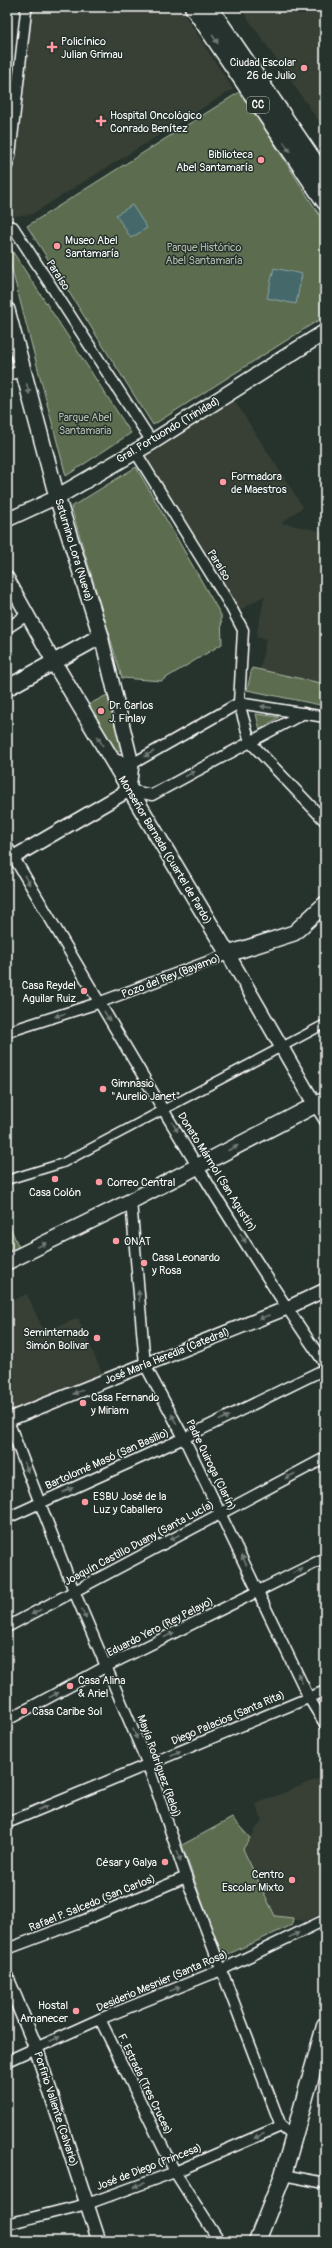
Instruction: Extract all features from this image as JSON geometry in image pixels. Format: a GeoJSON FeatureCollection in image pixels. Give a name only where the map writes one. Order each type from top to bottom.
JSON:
{"type":"FeatureCollection","features":[{"type":"Feature","properties":{"kind":"main road","name":"CC"},"geometry":{"type":"LineString","coordinates":[[193,7],[325,202]]}},
{"type":"Feature","properties":{"kind":"main road","name":"CC"},"geometry":{"type":"LineString","coordinates":[[209,7],[325,178]]}},
{"type":"Feature","properties":{"kind":"main road","name":"Saturnino Lora (Nueva)"},"geometry":{"type":"LineString","coordinates":[[7,310],[57,497],[101,636]]}},
{"type":"Feature","properties":{"kind":"main road","name":"Gral. Portuondo (Trinidad)"},"geometry":{"type":"LineString","coordinates":[[57,497],[152,442],[325,332]]}},
{"type":"Feature","properties":{"kind":"main road"},"geometry":{"type":"LineString","coordinates":[[7,688],[53,661],[101,636]]}},
{"type":"Feature","properties":{"kind":"main road","name":"Monseñor Barnada (Cuartel de Pardo)"},"geometry":{"type":"LineString","coordinates":[[53,661],[228,954]]}},
{"type":"Feature","properties":{"kind":"main road","name":"Pozo del Rey (Bayamo)"},"geometry":{"type":"LineString","coordinates":[[228,954],[294,933],[325,904]]}},
{"type":"Feature","properties":{"kind":"main road"},"geometry":{"type":"LineString","coordinates":[[7,1262],[131,1201],[320,1103]]}},
{"type":"Feature","properties":{"kind":"main road"},"geometry":{"type":"LineString","coordinates":[[257,2241],[283,2175],[287,2131],[325,2026]]}},
{"type":"Feature","properties":{"kind":"street"},"geometry":{"type":"LineString","coordinates":[[7,166],[10,156],[19,88],[26,11],[28,7]]}},
{"type":"Feature","properties":{"kind":"street","name":"Paraíso"},"geometry":{"type":"LineString","coordinates":[[7,226],[13,227],[152,442]]}},
{"type":"Feature","properties":{"kind":"street"},"geometry":{"type":"LineString","coordinates":[[7,376],[23,370]]}},
{"type":"Feature","properties":{"kind":"street","name":"Paraíso"},"geometry":{"type":"LineString","coordinates":[[135,451],[227,600],[243,630],[239,703],[250,742]]}},
{"type":"Feature","properties":{"kind":"street","name":"Gral. Portuondo (Trinidad)"},"geometry":{"type":"LineString","coordinates":[[7,520],[57,497]]}},
{"type":"Feature","properties":{"kind":"street","name":"Monseñor Barnada (Cuartel de Pardo)"},"geometry":{"type":"LineString","coordinates":[[7,578],[53,661]]}},
{"type":"Feature","properties":{"kind":"street"},"geometry":{"type":"LineString","coordinates":[[7,628],[27,615]]}},
{"type":"Feature","properties":{"kind":"street","name":"Saturnino Lora (Nueva)"},"geometry":{"type":"LineString","coordinates":[[101,636],[132,764],[129,790]]}},
{"type":"Feature","properties":{"kind":"street"},"geometry":{"type":"LineString","coordinates":[[110,758],[132,764],[239,703],[325,717]]}},
{"type":"Feature","properties":{"kind":"street"},"geometry":{"type":"LineString","coordinates":[[9,855],[129,790],[152,795],[304,713]]}},
{"type":"Feature","properties":{"kind":"street"},"geometry":{"type":"LineString","coordinates":[[250,742],[325,821]]}},
{"type":"Feature","properties":{"kind":"street","name":"Donato Mármol (San Agustín)"},"geometry":{"type":"LineString","coordinates":[[9,855],[98,1003],[286,1308],[325,1364]]}},
{"type":"Feature","properties":{"kind":"street","name":"Monseñor Barnada (Cuartel de Pardo)"},"geometry":{"type":"LineString","coordinates":[[228,954],[282,1048],[320,1103],[325,1121]]}},
{"type":"Feature","properties":{"kind":"street","name":"Pozo del Rey (Bayamo)"},"geometry":{"type":"LineString","coordinates":[[7,1032],[98,1003],[228,954]]}},
{"type":"Feature","properties":{"kind":"street"},"geometry":{"type":"LineString","coordinates":[[7,1180],[63,1162],[165,1110],[325,1024]]}},
{"type":"Feature","properties":{"kind":"street","name":"Padre Quiroga (Clarín)"},"geometry":{"type":"LineString","coordinates":[[131,1201],[145,1365],[221,1512],[309,1698],[325,1724]]}},
{"type":"Feature","properties":{"kind":"street","name":"José María Heredia (Catedral)"},"geometry":{"type":"LineString","coordinates":[[7,1419],[286,1308],[325,1290]]}},
{"type":"Feature","properties":{"kind":"street","name":"Bartolomé Masó (San Basilio)"},"geometry":{"type":"LineString","coordinates":[[7,1518],[184,1438],[325,1369]]}},
{"type":"Feature","properties":{"kind":"street","name":"Mayía Rodríguez (Reloj)"},"geometry":{"type":"LineString","coordinates":[[7,1419],[74,1591],[148,1765],[186,1878],[221,1970],[287,2131]]}},
{"type":"Feature","properties":{"kind":"street","name":"Joaquín Castillo Duany (Santa Lucía)"},"geometry":{"type":"LineString","coordinates":[[7,1627],[325,1458]]}},
{"type":"Feature","properties":{"kind":"street","name":"Eduardo Yero (Rey Pelayo)"},"geometry":{"type":"LineString","coordinates":[[7,1720],[107,1666],[325,1558]]}},
{"type":"Feature","properties":{"kind":"street","name":"Diego Palacios (Santa Rita)"},"geometry":{"type":"LineString","coordinates":[[7,1823],[325,1691]]}},
{"type":"Feature","properties":{"kind":"street","name":"Rafael P. Salcedo (San Carlos)"},"geometry":{"type":"LineString","coordinates":[[7,1949],[82,1922],[186,1878]]}},
{"type":"Feature","properties":{"kind":"street","name":"Desiderio Mesnier (Santa Rosa)"},"geometry":{"type":"LineString","coordinates":[[7,2061],[100,2019],[221,1970],[325,1920]]}},
{"type":"Feature","properties":{"kind":"street","name":"Porfirio Valiente (Calvario)"},"geometry":{"type":"LineString","coordinates":[[7,1978],[36,2048],[99,2241]]}},
{"type":"Feature","properties":{"kind":"street","name":"F. Estrada (Tres Cruces)"},"geometry":{"type":"LineString","coordinates":[[100,2019],[175,2172],[219,2241]]}},
{"type":"Feature","properties":{"kind":"street","name":"José de Diego (Princesa)"},"geometry":{"type":"LineString","coordinates":[[7,2224],[87,2204],[287,2131]]}},
{"type":"Feature","properties":{"kind":"street"},"geometry":{"type":"LineString","coordinates":[[283,2175],[325,2183]]}},
{"type":"Feature","properties":{"kind":"shaded area","name":"Hospital Oncológico Conrado Benítez"},"geometry":{"type":"Polygon","coordinates":[[[35,7],[179,7],[233,89],[32,214],[7,217],[7,191],[17,152],[31,13],[35,7]]]}},
{"type":"Feature","properties":{"kind":"shaded area","name":"Ciudad Escolar 26 de Julio"},"geometry":{"type":"Polygon","coordinates":[[[240,7],[325,7],[325,130],[240,7]]]}},
{"type":"Feature","properties":{"kind":"shaded area","name":"Formadora de Maestros"},"geometry":{"type":"Polygon","coordinates":[[[234,400],[303,507],[281,523],[325,532],[325,684],[260,670],[266,639],[256,637],[265,595],[237,612],[143,458],[234,400]]]}},
{"type":"Feature","properties":{"kind":"shaded area"},"geometry":{"type":"Polygon","coordinates":[[[27,1294],[44,1332],[78,1318],[102,1373],[12,1412],[7,1401],[7,1303],[27,1294]]]}},
{"type":"Feature","properties":{"kind":"shaded area","name":"Centro Escolar Mixto"},"geometry":{"type":"Polygon","coordinates":[[[325,1776],[325,1912],[304,1921],[275,1916],[243,1848],[262,1820],[256,1804],[325,1776]]]}},
{"type":"Feature","properties":{"kind":"green space","name":"Parque Histórico Abel Santamaría"},"geometry":{"type":"Polygon","coordinates":[[[241,91],[325,224],[325,316],[153,425],[27,226],[241,91]]]}},
{"type":"Feature","properties":{"kind":"green space","name":"Parque Abel Santamaria"},"geometry":{"type":"Polygon","coordinates":[[[7,243],[131,433],[66,476],[7,251],[7,243]]]}},
{"type":"Feature","properties":{"kind":"green space"},"geometry":{"type":"Polygon","coordinates":[[[136,467],[221,615],[222,644],[161,681],[122,678],[71,507],[136,467]]]}},
{"type":"Feature","properties":{"kind":"green space"},"geometry":{"type":"Polygon","coordinates":[[[252,668],[325,684],[325,706],[247,690],[252,668]]]}},
{"type":"Feature","properties":{"kind":"green space"},"geometry":{"type":"Polygon","coordinates":[[[109,694],[122,749],[115,754],[84,707],[109,694]]]}},
{"type":"Feature","properties":{"kind":"green space"},"geometry":{"type":"Polygon","coordinates":[[[256,714],[279,717],[260,730],[256,714]]]}},
{"type":"Feature","properties":{"kind":"green space"},"geometry":{"type":"Polygon","coordinates":[[[7,1220],[20,1250],[7,1256],[7,1220]]]}},
{"type":"Feature","properties":{"kind":"green space"},"geometry":{"type":"Polygon","coordinates":[[[232,1818],[250,1838],[243,1849],[275,1916],[293,1918],[292,1925],[222,1957],[182,1845],[232,1818]]]}},
{"type":"Feature","properties":{"kind":"water"},"geometry":{"type":"Polygon","coordinates":[[[132,205],[147,228],[131,238],[116,215],[132,205]]]}},
{"type":"Feature","properties":{"kind":"water"},"geometry":{"type":"Polygon","coordinates":[[[274,268],[302,274],[296,304],[267,298],[274,268]]]}},
{"type":"Feature","properties":{"kind":"place","name":"Policínico Julian Grimau"},"geometry":{"type":"Point","coordinates":[52,47]}},
{"type":"Feature","properties":{"kind":"place","name":"Ciudad Escolar 26 de Julio"},"geometry":{"type":"Point","coordinates":[304,68]}},
{"type":"Feature","properties":{"kind":"place","name":"Hospital Oncológico Conrado Benítez"},"geometry":{"type":"Point","coordinates":[101,121]}},
{"type":"Feature","properties":{"kind":"place","name":"Biblioteca Abel Santamaría"},"geometry":{"type":"Point","coordinates":[261,160]}},
{"type":"Feature","properties":{"kind":"place","name":"Museo Abel Santamaría"},"geometry":{"type":"Point","coordinates":[57,246]}},
{"type":"Feature","properties":{"kind":"place","name":"Formadora de Maestros"},"geometry":{"type":"Point","coordinates":[223,482]}},
{"type":"Feature","properties":{"kind":"place","name":"Dr. Carlos J. Finlay"},"geometry":{"type":"Point","coordinates":[101,711]}},
{"type":"Feature","properties":{"kind":"place","name":"Casa Reydel Aguilar Ruiz"},"geometry":{"type":"Point","coordinates":[84,991]}},
{"type":"Feature","properties":{"kind":"place","name":"Gimnasio \"Aurelio Janet\""},"geometry":{"type":"Point","coordinates":[103,1089]}},
{"type":"Feature","properties":{"kind":"place","name":"Casa Colón"},"geometry":{"type":"Point","coordinates":[55,1179]}},
{"type":"Feature","properties":{"kind":"place","name":"Correo Central"},"geometry":{"type":"Point","coordinates":[99,1182]}},
{"type":"Feature","properties":{"kind":"place","name":"ONAT"},"geometry":{"type":"Point","coordinates":[116,1241]}},
{"type":"Feature","properties":{"kind":"place","name":"Casa Leonardo y Rosa"},"geometry":{"type":"Point","coordinates":[144,1263]}},
{"type":"Feature","properties":{"kind":"place","name":"Seminternado Simón Bolivar"},"geometry":{"type":"Point","coordinates":[97,1338]}},
{"type":"Feature","properties":{"kind":"place","name":"Casa Fernando y Miriam"},"geometry":{"type":"Point","coordinates":[83,1403]}},
{"type":"Feature","properties":{"kind":"place","name":"ESBU José de la Luz y Caballero"},"geometry":{"type":"Point","coordinates":[85,1502]}},
{"type":"Feature","properties":{"kind":"place","name":"Casa Alina & Ariel"},"geometry":{"type":"Point","coordinates":[70,1686]}},
{"type":"Feature","properties":{"kind":"place","name":"Casa Caribe Sol"},"geometry":{"type":"Point","coordinates":[24,1711]}},
{"type":"Feature","properties":{"kind":"place","name":"César y Galya"},"geometry":{"type":"Point","coordinates":[165,1862]}},
{"type":"Feature","properties":{"kind":"place","name":"Centro Escolar Mixto"},"geometry":{"type":"Point","coordinates":[292,1880]}},
{"type":"Feature","properties":{"kind":"place","name":"Hostal Amanecer"},"geometry":{"type":"Point","coordinates":[76,2011]}}]}
